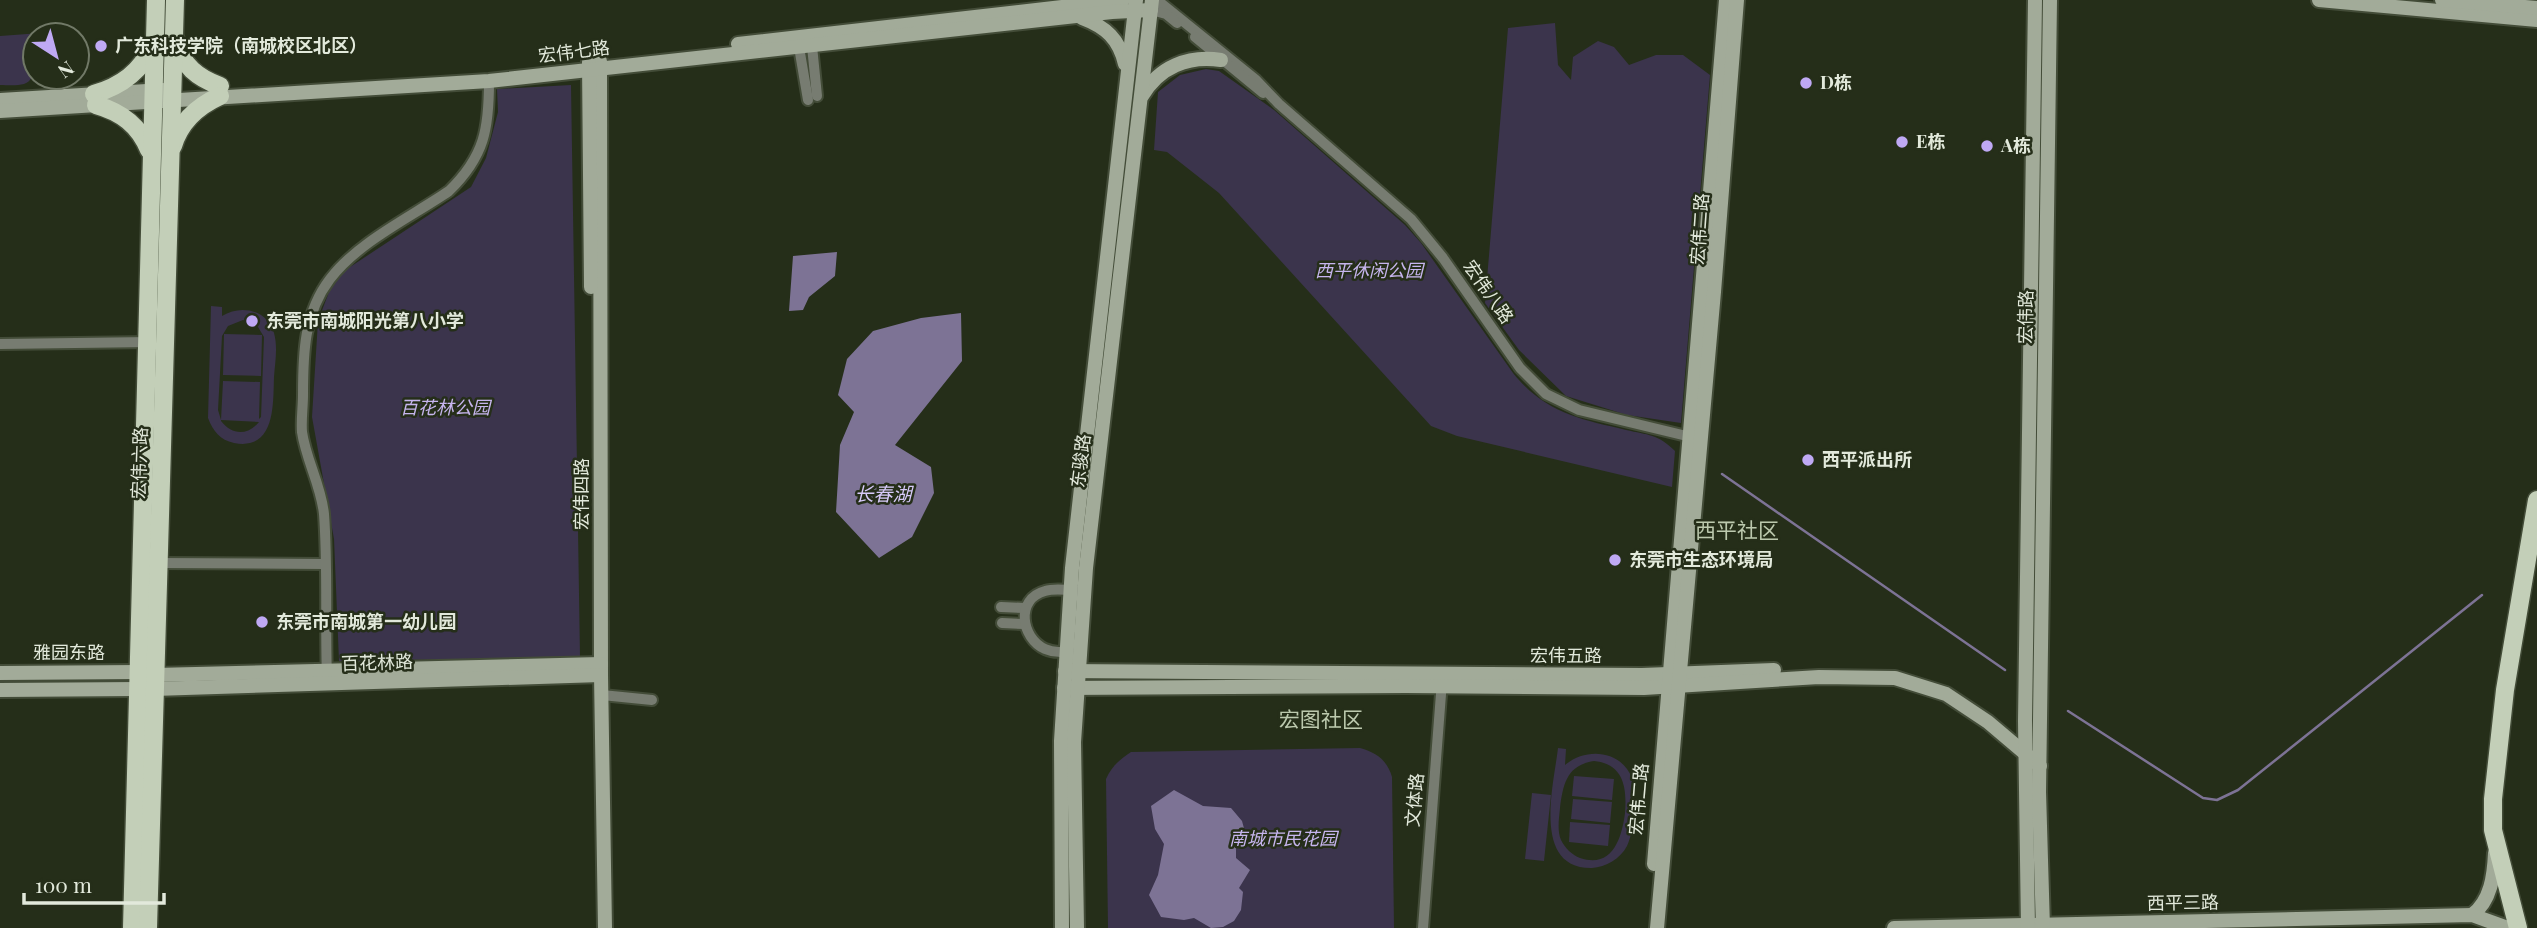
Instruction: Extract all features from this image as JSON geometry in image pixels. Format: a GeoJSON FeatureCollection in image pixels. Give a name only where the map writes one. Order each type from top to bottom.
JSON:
{"type":"FeatureCollection","features":[{"type":"Feature","properties":{"kind":"main road","name":"宏伟六路"},"geometry":{"type":"LineString","coordinates":[[148,928],[146,342],[156,0]]}},
{"type":"Feature","properties":{"kind":"main road","name":"宏伟六路"},"geometry":{"type":"LineString","coordinates":[[132,928],[147,681],[158,563],[175,0]]}},
{"type":"Feature","properties":{"kind":"main road"},"geometry":{"type":"LineString","coordinates":[[171,156],[175,140],[187,120],[220,91],[189,67],[179,51],[174,33]]}},
{"type":"Feature","properties":{"kind":"main road"},"geometry":{"type":"LineString","coordinates":[[150,155],[145,140],[130,122],[95,99],[126,81],[138,69],[148,55],[154,39]]}},
{"type":"Feature","properties":{"kind":"main road"},"geometry":{"type":"LineString","coordinates":[[2518,928],[2496,839],[2493,799],[2505,690],[2537,500]]}},
{"type":"Feature","properties":{"kind":"street","name":"宏伟七路"},"geometry":{"type":"LineString","coordinates":[[220,91],[488,80],[595,64],[1123,0]]}},
{"type":"Feature","properties":{"kind":"street","name":"宏伟二路"},"geometry":{"type":"LineString","coordinates":[[1695,438],[1726,0]]}},
{"type":"Feature","properties":{"kind":"street","name":"宏伟二路"},"geometry":{"type":"LineString","coordinates":[[1657,928],[1693,458],[1737,0]]}},
{"type":"Feature","properties":{"kind":"street","name":"宏伟路"},"geometry":{"type":"LineString","coordinates":[[2034,755],[2025,721],[2035,0]]}},
{"type":"Feature","properties":{"kind":"street","name":"宏伟路"},"geometry":{"type":"LineString","coordinates":[[2034,755],[2041,721],[2050,0]]}},
{"type":"Feature","properties":{"kind":"street"},"geometry":{"type":"LineString","coordinates":[[2319,0],[2537,20]]}},
{"type":"Feature","properties":{"kind":"street"},"geometry":{"type":"LineString","coordinates":[[2442,0],[2537,8]]}},
{"type":"Feature","properties":{"kind":"street","name":"宏伟七路"},"geometry":{"type":"LineString","coordinates":[[0,100],[153,96],[595,64],[805,46],[1078,16],[1154,4]]}},
{"type":"Feature","properties":{"kind":"street","name":"宏伟八路"},"geometry":{"type":"LineString","coordinates":[[1154,4],[1252,86],[1279,104]]}},
{"type":"Feature","properties":{"kind":"street","name":"宏伟八路"},"geometry":{"type":"LineString","coordinates":[[1154,4],[1256,80],[1279,104],[1411,219],[1443,258],[1520,368],[1546,394],[1578,410],[1695,438]]}},
{"type":"Feature","properties":{"kind":"street","name":"东骏路"},"geometry":{"type":"LineString","coordinates":[[1077,591],[1154,4]]}},
{"type":"Feature","properties":{"kind":"street","name":"东骏路"},"geometry":{"type":"LineString","coordinates":[[1077,928],[1071,688],[1073,651],[1135,6]]}},
{"type":"Feature","properties":{"kind":"street"},"geometry":{"type":"LineString","coordinates":[[1078,16],[1108,30],[1118,44],[1127,73]]}},
{"type":"Feature","properties":{"kind":"street"},"geometry":{"type":"LineString","coordinates":[[805,46],[812,98]]}},
{"type":"Feature","properties":{"kind":"street"},"geometry":{"type":"LineString","coordinates":[[1142,97],[1159,75],[1175,65],[1202,58],[1221,60]]}},
{"type":"Feature","properties":{"kind":"street","name":"宏伟四路"},"geometry":{"type":"LineString","coordinates":[[595,64],[598,670],[596,928]]}},
{"type":"Feature","properties":{"kind":"street"},"geometry":{"type":"LineString","coordinates":[[327,677],[324,513],[302,432],[306,331],[322,291],[350,258],[449,191],[475,161],[487,127],[488,80]]}},
{"type":"Feature","properties":{"kind":"street","name":"宏伟七路"},"geometry":{"type":"LineString","coordinates":[[0,111],[95,99]]}},
{"type":"Feature","properties":{"kind":"street"},"geometry":{"type":"LineString","coordinates":[[0,344],[165,342]]}},
{"type":"Feature","properties":{"kind":"street"},"geometry":{"type":"LineString","coordinates":[[158,563],[325,564]]}},
{"type":"Feature","properties":{"kind":"street"},"geometry":{"type":"LineString","coordinates":[[1073,651],[1054,652],[1043,649],[1032,639],[1024,624],[1025,608],[1037,594],[1047,590],[1077,591]]}},
{"type":"Feature","properties":{"kind":"street"},"geometry":{"type":"LineString","coordinates":[[1001,607],[1025,608]]}},
{"type":"Feature","properties":{"kind":"street"},"geometry":{"type":"LineString","coordinates":[[1002,623],[1024,624]]}},
{"type":"Feature","properties":{"kind":"street","name":"宏伟五路"},"geometry":{"type":"LineString","coordinates":[[1072,671],[1442,680],[1674,681],[1817,668],[1862,668],[1896,671],[1927,678],[1950,688],[1992,715],[2034,755]]}},
{"type":"Feature","properties":{"kind":"street","name":"宏伟四路"},"geometry":{"type":"LineString","coordinates":[[598,670],[602,695],[605,928]]}},
{"type":"Feature","properties":{"kind":"street","name":"百花林路"},"geometry":{"type":"LineString","coordinates":[[147,681],[598,670]]}},
{"type":"Feature","properties":{"kind":"street","name":"雅园东路"},"geometry":{"type":"LineString","coordinates":[[0,673],[147,681]]}},
{"type":"Feature","properties":{"kind":"street","name":"宏伟五路"},"geometry":{"type":"LineString","coordinates":[[1071,688],[1442,680]]}},
{"type":"Feature","properties":{"kind":"street","name":"文体路"},"geometry":{"type":"LineString","coordinates":[[1423,928],[1442,680]]}},
{"type":"Feature","properties":{"kind":"street","name":"雅园东路"},"geometry":{"type":"LineString","coordinates":[[0,690],[147,681]]}},
{"type":"Feature","properties":{"kind":"street","name":"宏伟二路"},"geometry":{"type":"LineString","coordinates":[[1648,928],[1674,681]]}},
{"type":"Feature","properties":{"kind":"street","name":"东骏路"},"geometry":{"type":"LineString","coordinates":[[1062,928],[1061,741],[1071,688]]}},
{"type":"Feature","properties":{"kind":"street"},"geometry":{"type":"LineString","coordinates":[[602,695],[652,700]]}},
{"type":"Feature","properties":{"kind":"street"},"geometry":{"type":"LineString","coordinates":[[2034,755],[2035,927]]}},
{"type":"Feature","properties":{"kind":"street"},"geometry":{"type":"LineString","coordinates":[[2496,839],[2489,892],[2472,915],[2508,928]]}},
{"type":"Feature","properties":{"kind":"street","name":"西平三路"},"geometry":{"type":"LineString","coordinates":[[1894,928],[2169,925],[2472,915]]}},
{"type":"Feature","properties":{"kind":"green space"},"geometry":{"type":"Polygon","coordinates":[[[1555,23],[1558,65],[1571,80],[1573,57],[1598,41],[1614,47],[1629,65],[1656,55],[1683,55],[1710,75],[1681,423],[1627,415],[1566,396],[1519,350],[1485,303],[1508,28],[1555,23]]]}},
{"type":"Feature","properties":{"kind":"green space"},"geometry":{"type":"Polygon","coordinates":[[[21,34],[21,85],[0,85],[0,36],[21,34]]]}},
{"type":"Feature","properties":{"kind":"green space","name":"西平休闲公园"},"geometry":{"type":"Polygon","coordinates":[[[1206,69],[1219,71],[1274,110],[1405,225],[1421,243],[1513,373],[1538,397],[1550,406],[1578,418],[1652,436],[1669,445],[1675,451],[1672,487],[1457,436],[1431,426],[1219,193],[1167,152],[1154,150],[1158,92],[1180,75],[1206,69]]]}},
{"type":"Feature","properties":{"kind":"green space","name":"百花林公园"},"geometry":{"type":"Polygon","coordinates":[[[571,85],[580,657],[339,661],[334,539],[312,417],[318,321],[329,292],[344,271],[471,187],[486,158],[498,112],[497,89],[571,85]]]}},
{"type":"Feature","properties":{"kind":"green space"},"geometry":{"type":"Polygon","coordinates":[[[211,306],[222,307],[222,316],[237,310],[260,314],[271,325],[276,344],[272,411],[265,432],[258,440],[248,444],[234,443],[218,434],[208,418],[211,306]],[[243,320],[228,326],[222,336],[218,410],[221,420],[223,381],[260,382],[259,419],[261,417],[264,337],[258,327],[243,320]],[[221,420],[225,426],[240,432],[250,430],[259,422],[221,420]]]}},
{"type":"Feature","properties":{"kind":"green space"},"geometry":{"type":"Polygon","coordinates":[[[224,334],[262,335],[261,376],[223,375],[224,334]]]}},
{"type":"Feature","properties":{"kind":"green space","name":"南城市民花园"},"geometry":{"type":"Polygon","coordinates":[[[1360,748],[1380,758],[1392,777],[1394,928],[1108,928],[1106,779],[1113,767],[1131,752],[1360,748]]]}},
{"type":"Feature","properties":{"kind":"green space"},"geometry":{"type":"Polygon","coordinates":[[[1558,748],[1566,749],[1565,765],[1583,755],[1602,754],[1620,762],[1632,778],[1635,802],[1629,840],[1621,855],[1612,862],[1592,868],[1573,865],[1560,855],[1553,840],[1551,822],[1558,748]],[[1585,763],[1572,771],[1563,791],[1560,836],[1569,851],[1580,858],[1601,859],[1608,855],[1614,849],[1621,832],[1625,813],[1624,786],[1618,772],[1604,763],[1585,763]]]}},
{"type":"Feature","properties":{"kind":"green space"},"geometry":{"type":"Polygon","coordinates":[[[1574,776],[1614,779],[1612,800],[1572,796],[1574,776]]]}},
{"type":"Feature","properties":{"kind":"green space"},"geometry":{"type":"Polygon","coordinates":[[[1532,793],[1551,795],[1544,861],[1525,859],[1532,793]]]}},
{"type":"Feature","properties":{"kind":"green space"},"geometry":{"type":"Polygon","coordinates":[[[1573,799],[1612,802],[1610,823],[1571,819],[1573,799]]]}},
{"type":"Feature","properties":{"kind":"green space"},"geometry":{"type":"Polygon","coordinates":[[[1570,822],[1610,825],[1608,846],[1569,842],[1570,822]]]}},
{"type":"Feature","properties":{"kind":"water"},"geometry":{"type":"Polygon","coordinates":[[[837,252],[835,276],[809,297],[803,310],[789,311],[793,256],[837,252]]]}},
{"type":"Feature","properties":{"kind":"water","name":"长春湖"},"geometry":{"type":"Polygon","coordinates":[[[961,313],[962,361],[895,445],[931,467],[934,493],[912,537],[879,558],[836,512],[840,445],[854,412],[838,395],[847,359],[873,331],[921,318],[961,313]]]}},
{"type":"Feature","properties":{"kind":"water"},"geometry":{"type":"Polygon","coordinates":[[[1174,790],[1203,806],[1231,808],[1242,821],[1245,832],[1236,844],[1236,858],[1250,870],[1239,888],[1243,892],[1241,910],[1234,921],[1223,927],[1211,928],[1194,918],[1184,920],[1161,917],[1149,895],[1158,875],[1164,844],[1155,829],[1151,806],[1174,790]]]}},
{"type":"Feature","properties":{"kind":"waterway"},"geometry":{"type":"LineString","coordinates":[[1722,474],[2005,670]]}},
{"type":"Feature","properties":{"kind":"waterway"},"geometry":{"type":"LineString","coordinates":[[2068,711],[2203,798],[2217,800],[2238,790],[2482,595]]}},
{"type":"Feature","properties":{"kind":"place","name":"广东科技学院（南城校区北区）"},"geometry":{"type":"Point","coordinates":[101,46]}},
{"type":"Feature","properties":{"kind":"place","name":"D栋"},"geometry":{"type":"Point","coordinates":[1806,83]}},
{"type":"Feature","properties":{"kind":"place","name":"E栋"},"geometry":{"type":"Point","coordinates":[1902,142]}},
{"type":"Feature","properties":{"kind":"place","name":"A栋"},"geometry":{"type":"Point","coordinates":[1987,146]}},
{"type":"Feature","properties":{"kind":"place","name":"东莞市南城阳光第八小学"},"geometry":{"type":"Point","coordinates":[252,321]}},
{"type":"Feature","properties":{"kind":"place","name":"西平派出所"},"geometry":{"type":"Point","coordinates":[1808,460]}},
{"type":"Feature","properties":{"kind":"place","name":"东莞市生态环境局"},"geometry":{"type":"Point","coordinates":[1615,560]}},
{"type":"Feature","properties":{"kind":"place","name":"东莞市南城第一幼儿园"},"geometry":{"type":"Point","coordinates":[262,622]}},
{"type":"Feature","properties":{"kind":"district","name":"西平社区"},"geometry":{"type":"Point","coordinates":[1737,531]}},
{"type":"Feature","properties":{"kind":"district","name":"宏图社区"},"geometry":{"type":"Point","coordinates":[1321,720]}}]}
